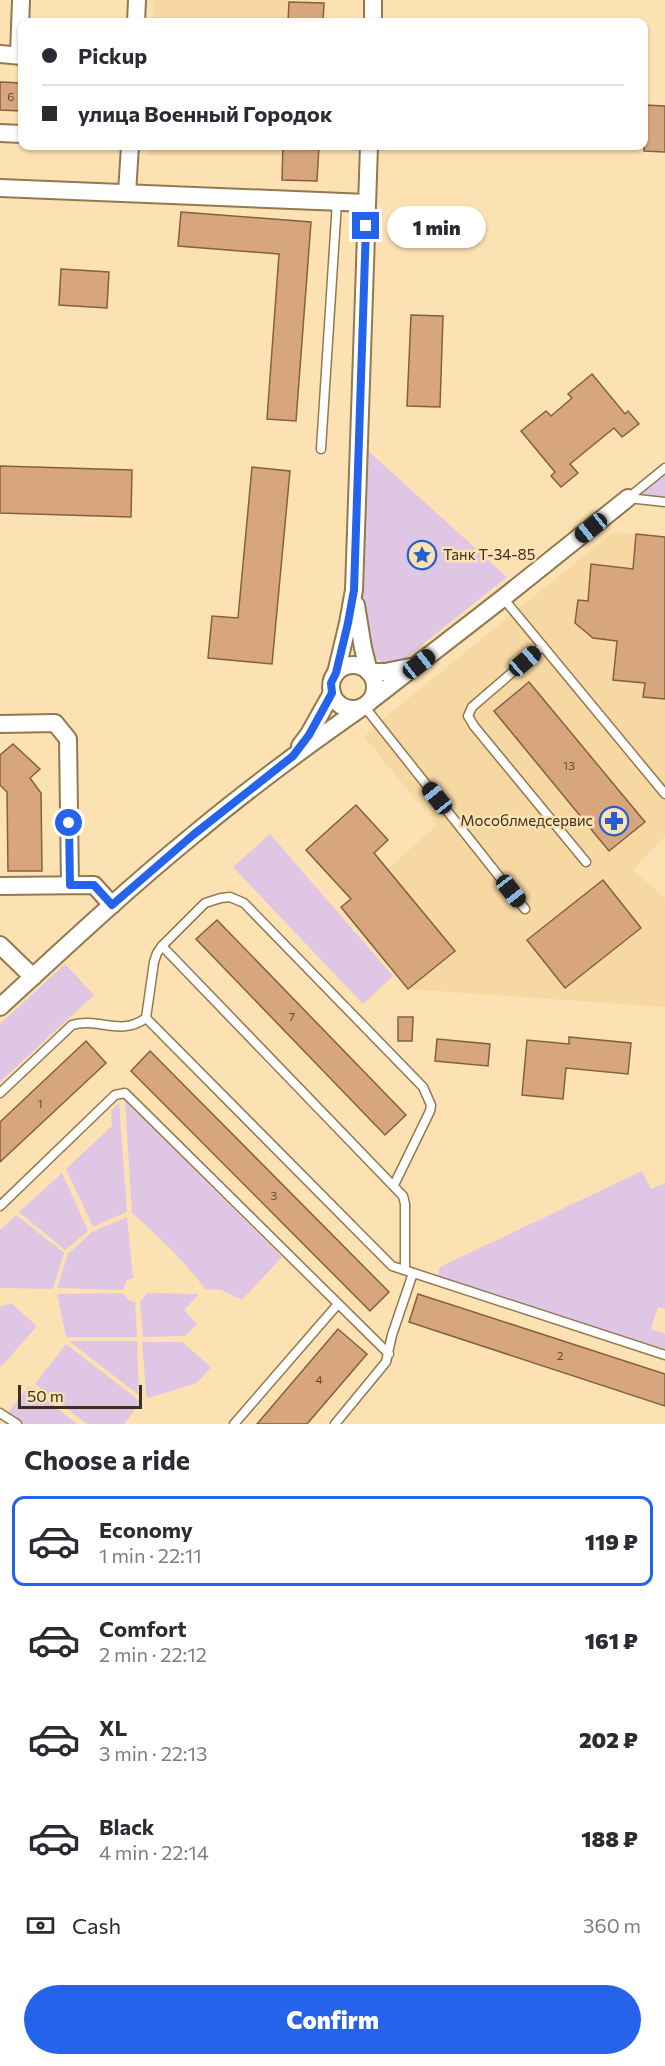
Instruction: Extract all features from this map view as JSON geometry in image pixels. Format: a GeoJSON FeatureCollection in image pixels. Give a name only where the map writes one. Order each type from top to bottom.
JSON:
{"type":"FeatureCollection","features":[{"type":"Feature","properties":{"kind":"street"},"geometry":{"type":"LineString","coordinates":[[21,0],[21,18]]}},
{"type":"Feature","properties":{"kind":"street"},"geometry":{"type":"LineString","coordinates":[[136,18],[137,0]]}},
{"type":"Feature","properties":{"kind":"street"},"geometry":{"type":"LineString","coordinates":[[373,0],[373,18]]}},
{"type":"Feature","properties":{"kind":"street"},"geometry":{"type":"LineString","coordinates":[[0,54],[18,56]]}},
{"type":"Feature","properties":{"kind":"street"},"geometry":{"type":"LineString","coordinates":[[0,133],[18,134]]}},
{"type":"Feature","properties":{"kind":"street"},"geometry":{"type":"LineString","coordinates":[[127,193],[130,150]]}},
{"type":"Feature","properties":{"kind":"street"},"geometry":{"type":"LineString","coordinates":[[354,590],[363,648],[375,685],[375,692],[367,704],[353,709],[337,702],[332,693],[331,683],[336,673],[354,590],[369,150]]}},
{"type":"Feature","properties":{"kind":"street"},"geometry":{"type":"LineString","coordinates":[[0,188],[367,203]]}},
{"type":"Feature","properties":{"kind":"street"},"geometry":{"type":"LineString","coordinates":[[0,1006],[193,835],[293,756],[419,664],[628,498]]}},
{"type":"Feature","properties":{"kind":"street"},"geometry":{"type":"LineString","coordinates":[[336,673],[341,668],[352,664],[363,667],[369,672],[393,671],[419,664]]}},
{"type":"Feature","properties":{"kind":"street"},"geometry":{"type":"LineString","coordinates":[[293,756],[309,735],[332,693]]}},
{"type":"Feature","properties":{"kind":"street"},"geometry":{"type":"LineString","coordinates":[[0,724],[55,723],[68,739],[70,885]]}},
{"type":"Feature","properties":{"kind":"street"},"geometry":{"type":"LineString","coordinates":[[0,886],[94,885],[112,905]]}},
{"type":"Feature","properties":{"kind":"street"},"geometry":{"type":"LineString","coordinates":[[0,945],[33,977]]}},
{"type":"Feature","properties":{"kind":"lane"},"geometry":{"type":"LineString","coordinates":[[321,449],[337,202]]}},
{"type":"Feature","properties":{"kind":"lane"},"geometry":{"type":"LineString","coordinates":[[628,498],[665,468]]}},
{"type":"Feature","properties":{"kind":"lane"},"geometry":{"type":"LineString","coordinates":[[628,498],[665,502]]}},
{"type":"Feature","properties":{"kind":"lane"},"geometry":{"type":"LineString","coordinates":[[504,598],[665,794]]}},
{"type":"Feature","properties":{"kind":"lane"},"geometry":{"type":"LineString","coordinates":[[543,646],[472,707],[468,716],[586,862]]}},
{"type":"Feature","properties":{"kind":"lane"},"geometry":{"type":"LineString","coordinates":[[367,704],[525,909]]}},
{"type":"Feature","properties":{"kind":"lane"},"geometry":{"type":"LineString","coordinates":[[0,1092],[72,1024],[88,1023],[126,1027],[136,1025],[146,1018],[157,952],[205,903],[221,898],[236,898],[252,911],[423,1087],[431,1105],[394,1185]]}},
{"type":"Feature","properties":{"kind":"lane"},"geometry":{"type":"LineString","coordinates":[[162,946],[403,1196],[409,1272],[389,1354],[386,1362],[335,1424]]}},
{"type":"Feature","properties":{"kind":"lane"},"geometry":{"type":"LineString","coordinates":[[146,1018],[388,1263],[409,1272],[665,1355]]}},
{"type":"Feature","properties":{"kind":"lane"},"geometry":{"type":"LineString","coordinates":[[0,1206],[115,1095],[125,1093],[389,1354]]}},
{"type":"Feature","properties":{"kind":"lane"},"geometry":{"type":"LineString","coordinates":[[234,1424],[338,1304]]}},
{"type":"Feature","properties":{"kind":"lane"},"geometry":{"type":"LineString","coordinates":[[0,1413],[17,1424]]}},
{"type":"Feature","properties":{"kind":"shaded area"},"geometry":{"type":"Polygon","coordinates":[[[154,0],[289,0],[288,18],[153,18],[154,0]]]}},
{"type":"Feature","properties":{"kind":"shaded area"},"geometry":{"type":"Polygon","coordinates":[[[149,150],[283,150],[283,156],[149,156],[149,150]]]}},
{"type":"Feature","properties":{"kind":"shaded area"},"geometry":{"type":"Polygon","coordinates":[[[366,449],[507,577],[399,663],[385,664],[374,658],[364,642],[361,567],[366,449]]]}},
{"type":"Feature","properties":{"kind":"shaded area"},"geometry":{"type":"Polygon","coordinates":[[[665,468],[665,502],[628,498],[665,468]]]}},
{"type":"Feature","properties":{"kind":"shaded area"},"geometry":{"type":"Polygon","coordinates":[[[613,532],[665,537],[665,836],[633,870],[665,896],[665,1007],[408,989],[341,907],[437,825],[364,737],[378,723],[613,532]]]}},
{"type":"Feature","properties":{"kind":"shaded area"},"geometry":{"type":"Polygon","coordinates":[[[270,834],[393,976],[363,1004],[233,867],[270,834]]]}},
{"type":"Feature","properties":{"kind":"shaded area"},"geometry":{"type":"Polygon","coordinates":[[[65,964],[94,995],[0,1082],[0,1024],[65,964]]]}},
{"type":"Feature","properties":{"kind":"shaded area"},"geometry":{"type":"Polygon","coordinates":[[[125,1101],[282,1257],[242,1300],[221,1290],[205,1289],[180,1259],[132,1213],[125,1101]]]}},
{"type":"Feature","properties":{"kind":"shaded area"},"geometry":{"type":"Polygon","coordinates":[[[119,1102],[127,1212],[93,1227],[66,1169],[112,1126],[111,1111],[119,1102]]]}},
{"type":"Feature","properties":{"kind":"shaded area"},"geometry":{"type":"Polygon","coordinates":[[[642,1171],[651,1189],[665,1183],[665,1309],[658,1307],[651,1329],[665,1334],[665,1351],[439,1276],[439,1269],[442,1266],[642,1171]]]}},
{"type":"Feature","properties":{"kind":"shaded area"},"geometry":{"type":"Polygon","coordinates":[[[62,1173],[88,1231],[65,1250],[19,1212],[62,1173]]]}},
{"type":"Feature","properties":{"kind":"shaded area"},"geometry":{"type":"Polygon","coordinates":[[[16,1215],[64,1253],[53,1289],[0,1288],[0,1230],[16,1215]]]}},
{"type":"Feature","properties":{"kind":"shaded area"},"geometry":{"type":"Polygon","coordinates":[[[127,1217],[133,1278],[126,1281],[123,1290],[57,1288],[68,1254],[92,1232],[127,1217]]]}},
{"type":"Feature","properties":{"kind":"shaded area"},"geometry":{"type":"Polygon","coordinates":[[[123,1293],[128,1300],[135,1302],[137,1337],[66,1337],[57,1294],[123,1293]]]}},
{"type":"Feature","properties":{"kind":"shaded area"},"geometry":{"type":"Polygon","coordinates":[[[147,1293],[199,1294],[184,1310],[197,1324],[185,1336],[143,1337],[140,1302],[147,1293]]]}},
{"type":"Feature","properties":{"kind":"shaded area"},"geometry":{"type":"Polygon","coordinates":[[[11,1303],[37,1326],[0,1368],[0,1307],[11,1303]]]}},
{"type":"Feature","properties":{"kind":"shaded area"},"geometry":{"type":"Polygon","coordinates":[[[137,1341],[139,1395],[70,1342],[137,1341]]]}},
{"type":"Feature","properties":{"kind":"shaded area"},"geometry":{"type":"Polygon","coordinates":[[[142,1342],[182,1342],[211,1367],[197,1383],[148,1398],[142,1342]]]}},
{"type":"Feature","properties":{"kind":"shaded area"},"geometry":{"type":"Polygon","coordinates":[[[66,1344],[141,1402],[124,1424],[87,1424],[35,1384],[66,1344]]]}},
{"type":"Feature","properties":{"kind":"shaded area"},"geometry":{"type":"Polygon","coordinates":[[[29,1386],[77,1424],[24,1424],[7,1414],[29,1386]]]}},
{"type":"Feature","properties":{"kind":"building"},"geometry":{"type":"Polygon","coordinates":[[[289,2],[324,3],[323,18],[288,18],[289,2]]]}},
{"type":"Feature","properties":{"kind":"building"},"geometry":{"type":"Polygon","coordinates":[[[0,82],[18,83],[18,111],[0,110],[0,82]]]}},
{"type":"Feature","properties":{"kind":"building"},"geometry":{"type":"Polygon","coordinates":[[[648,105],[665,106],[665,152],[644,151],[648,150],[648,105]]]}},
{"type":"Feature","properties":{"kind":"building"},"geometry":{"type":"Polygon","coordinates":[[[283,150],[319,150],[317,181],[282,180],[283,150]]]}},
{"type":"Feature","properties":{"kind":"building"},"geometry":{"type":"Polygon","coordinates":[[[181,212],[311,222],[296,421],[267,419],[279,254],[178,246],[181,212]]]}},
{"type":"Feature","properties":{"kind":"building"},"geometry":{"type":"Polygon","coordinates":[[[61,269],[109,272],[107,308],[59,305],[61,269]]]}},
{"type":"Feature","properties":{"kind":"building"},"geometry":{"type":"Polygon","coordinates":[[[411,315],[443,316],[440,407],[407,406],[411,315]]]}},
{"type":"Feature","properties":{"kind":"building"},"geometry":{"type":"Polygon","coordinates":[[[592,374],[625,414],[628,411],[639,424],[622,437],[614,428],[570,464],[578,473],[561,487],[551,476],[555,472],[521,431],[546,411],[551,416],[572,398],[568,394],[592,374]]]}},
{"type":"Feature","properties":{"kind":"building"},"geometry":{"type":"Polygon","coordinates":[[[0,466],[132,470],[131,517],[0,513],[0,466]]]}},
{"type":"Feature","properties":{"kind":"building"},"geometry":{"type":"Polygon","coordinates":[[[252,467],[290,471],[272,664],[208,658],[212,616],[238,618],[252,467]]]}},
{"type":"Feature","properties":{"kind":"building"},"geometry":{"type":"Polygon","coordinates":[[[636,534],[665,537],[665,699],[643,697],[645,683],[613,680],[617,641],[593,638],[575,623],[578,600],[588,601],[591,564],[633,569],[636,534]]]}},
{"type":"Feature","properties":{"kind":"building"},"geometry":{"type":"Polygon","coordinates":[[[529,682],[645,822],[609,851],[494,711],[529,682]]]}},
{"type":"Feature","properties":{"kind":"building"},"geometry":{"type":"Polygon","coordinates":[[[13,744],[40,769],[30,778],[41,793],[42,871],[8,871],[7,792],[0,785],[0,755],[13,744]]]}},
{"type":"Feature","properties":{"kind":"building"},"geometry":{"type":"Polygon","coordinates":[[[356,805],[388,840],[374,853],[455,951],[408,989],[341,907],[351,899],[306,850],[356,805]]]}},
{"type":"Feature","properties":{"kind":"building"},"geometry":{"type":"Polygon","coordinates":[[[603,880],[641,928],[565,988],[527,940],[603,880]]]}},
{"type":"Feature","properties":{"kind":"building"},"geometry":{"type":"Polygon","coordinates":[[[217,920],[406,1115],[385,1135],[196,939],[217,920]]]}},
{"type":"Feature","properties":{"kind":"building"},"geometry":{"type":"Polygon","coordinates":[[[398,1017],[413,1017],[412,1041],[398,1041],[398,1017]]]}},
{"type":"Feature","properties":{"kind":"building"},"geometry":{"type":"Polygon","coordinates":[[[569,1037],[631,1043],[628,1074],[566,1068],[563,1099],[522,1095],[527,1040],[569,1044],[569,1037]]]}},
{"type":"Feature","properties":{"kind":"building"},"geometry":{"type":"Polygon","coordinates":[[[437,1039],[490,1044],[488,1066],[435,1061],[437,1039]]]}},
{"type":"Feature","properties":{"kind":"building"},"geometry":{"type":"Polygon","coordinates":[[[86,1041],[106,1063],[0,1162],[0,1122],[86,1041]]]}},
{"type":"Feature","properties":{"kind":"building"},"geometry":{"type":"Polygon","coordinates":[[[150,1051],[389,1292],[370,1311],[131,1071],[150,1051]]]}},
{"type":"Feature","properties":{"kind":"building"},"geometry":{"type":"Polygon","coordinates":[[[418,1294],[665,1374],[665,1406],[409,1322],[418,1294]]]}},
{"type":"Feature","properties":{"kind":"building"},"geometry":{"type":"Polygon","coordinates":[[[338,1329],[367,1354],[307,1424],[257,1424],[338,1329]]]}},
{"type":"Feature","properties":{"kind":"place","name":"Танк Т-34-85"},"geometry":{"type":"Point","coordinates":[422,555]}},
{"type":"Feature","properties":{"kind":"place","name":"Мособлмедсервис"},"geometry":{"type":"Point","coordinates":[614,821]}},
{"type":"Feature","properties":{"kind":"route"},"geometry":{"type":"LineString","coordinates":[[69,823],[70,885],[94,885],[112,905],[193,835],[293,756],[309,735],[332,693],[331,683],[336,673],[354,590],[366,226]]}}]}
